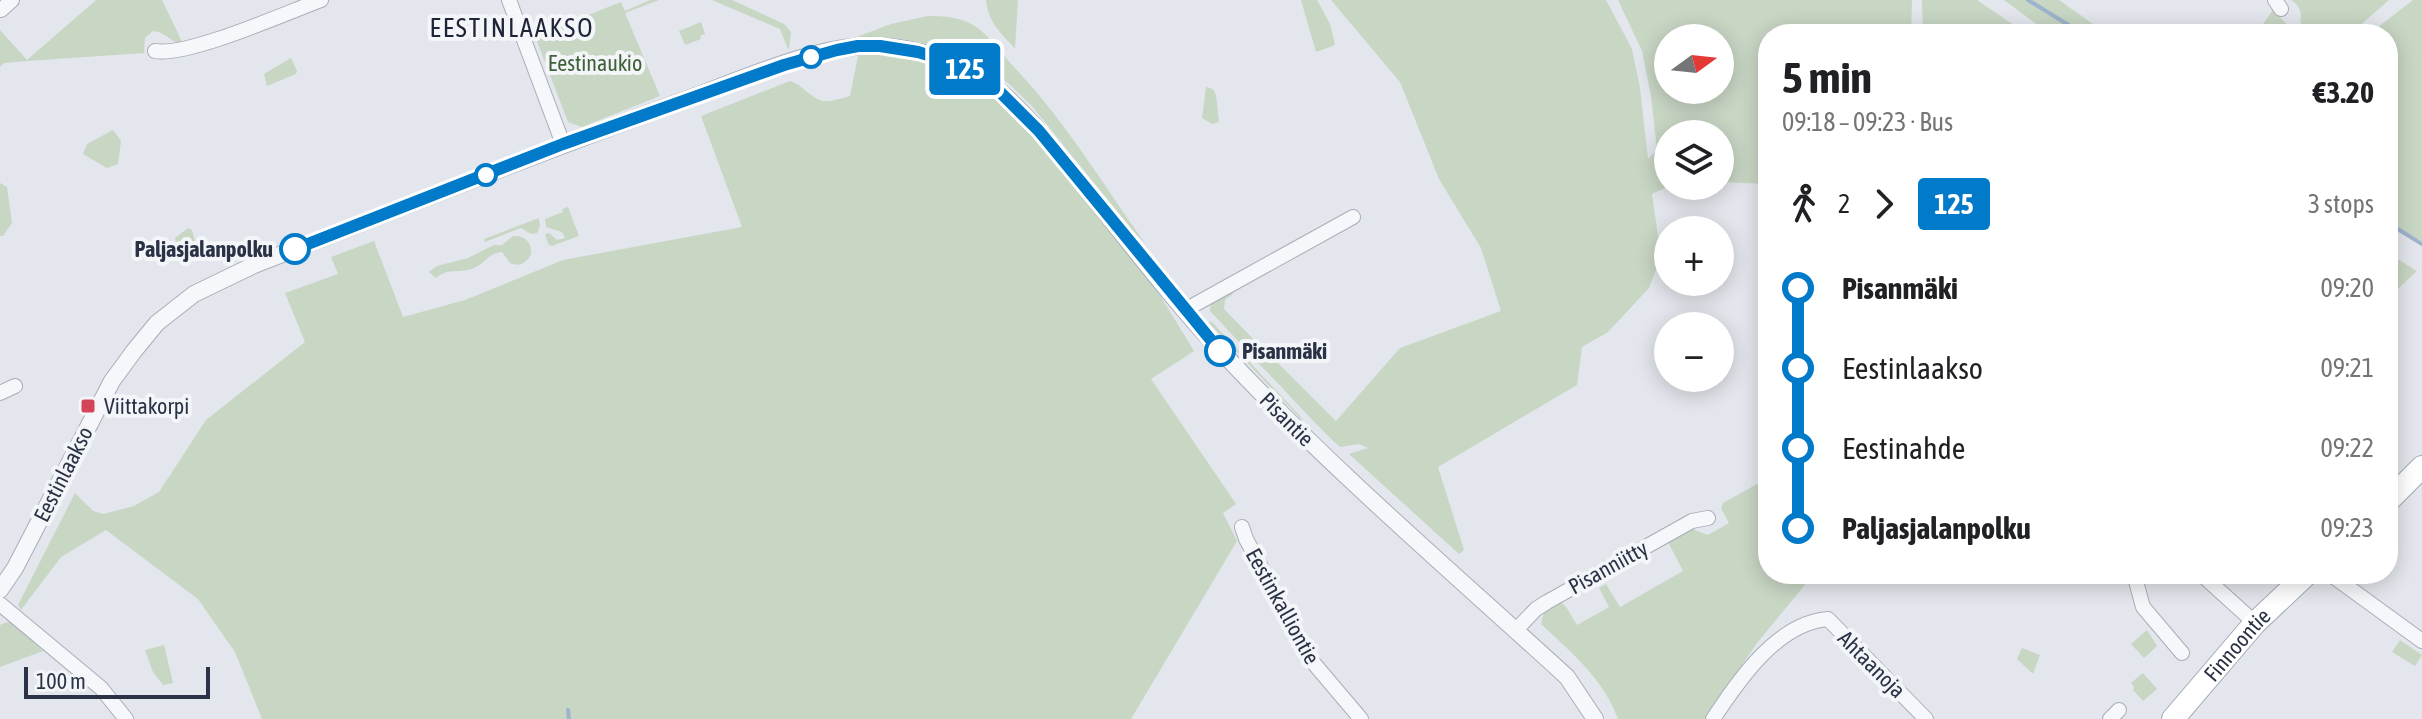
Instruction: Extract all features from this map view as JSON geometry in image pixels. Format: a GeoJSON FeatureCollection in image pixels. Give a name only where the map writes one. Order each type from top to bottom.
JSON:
{"type":"FeatureCollection","features":[{"type":"Feature","properties":{"kind":"main road"},"geometry":{"type":"LineString","coordinates":[[2398,491],[2422,467]]}},
{"type":"Feature","properties":{"kind":"main road","name":"Finnoontie"},"geometry":{"type":"LineString","coordinates":[[2173,719],[2255,623],[2296,584]]}},
{"type":"Feature","properties":{"kind":"street"},"geometry":{"type":"LineString","coordinates":[[1,10],[12,0]]}},
{"type":"Feature","properties":{"kind":"street"},"geometry":{"type":"LineString","coordinates":[[155,51],[192,48],[321,0]]}},
{"type":"Feature","properties":{"kind":"street"},"geometry":{"type":"LineString","coordinates":[[509,0],[563,144]]}},
{"type":"Feature","properties":{"kind":"street","name":"Eestinlaakso"},"geometry":{"type":"LineString","coordinates":[[0,590],[15,568],[112,381],[157,323],[194,294],[245,268],[563,144],[784,65],[858,46],[918,52]]}},
{"type":"Feature","properties":{"kind":"street","name":"Pisantie"},"geometry":{"type":"LineString","coordinates":[[918,52],[961,67],[997,89],[1039,131],[1221,351],[1325,456],[1567,677],[1595,719]]}},
{"type":"Feature","properties":{"kind":"street"},"geometry":{"type":"LineString","coordinates":[[1185,310],[1353,217]]}},
{"type":"Feature","properties":{"kind":"street"},"geometry":{"type":"LineString","coordinates":[[0,393],[15,386]]}},
{"type":"Feature","properties":{"kind":"street","name":"Pisanniitty"},"geometry":{"type":"LineString","coordinates":[[1516,630],[1547,602],[1692,521],[1708,518]]}},
{"type":"Feature","properties":{"kind":"street","name":"Eestinkalliontie"},"geometry":{"type":"LineString","coordinates":[[1242,527],[1311,660],[1361,719]]}},
{"type":"Feature","properties":{"kind":"street"},"geometry":{"type":"LineString","coordinates":[[2137,584],[2143,607],[2182,653]]}},
{"type":"Feature","properties":{"kind":"street"},"geometry":{"type":"LineString","coordinates":[[2212,584],[2255,623]]}},
{"type":"Feature","properties":{"kind":"street"},"geometry":{"type":"LineString","coordinates":[[2344,584],[2422,641]]}},
{"type":"Feature","properties":{"kind":"street"},"geometry":{"type":"LineString","coordinates":[[0,604],[101,688],[126,719]]}},
{"type":"Feature","properties":{"kind":"street","name":"Ahtaanoja"},"geometry":{"type":"LineString","coordinates":[[1713,719],[1765,650],[1815,620],[1828,619],[1926,719]]}},
{"type":"Feature","properties":{"kind":"green space"},"geometry":{"type":"Polygon","coordinates":[[[96,0],[162,0],[183,44],[153,31],[145,38],[144,53],[4,63],[0,67],[0,30],[27,60],[96,0]]]}},
{"type":"Feature","properties":{"kind":"green space","name":"Eestinaukio"},"geometry":{"type":"Polygon","coordinates":[[[650,0],[659,0],[625,13],[660,96],[582,127],[568,122],[535,36],[621,2],[625,11],[650,0]]]}},
{"type":"Feature","properties":{"kind":"green space"},"geometry":{"type":"Polygon","coordinates":[[[712,0],[732,0],[784,24],[791,32],[789,48],[780,29],[712,0]]]}},
{"type":"Feature","properties":{"kind":"green space"},"geometry":{"type":"Polygon","coordinates":[[[986,0],[1018,0],[1015,48],[992,20],[986,0]]]}},
{"type":"Feature","properties":{"kind":"green space"},"geometry":{"type":"Polygon","coordinates":[[[1301,0],[1317,0],[1330,24],[1335,45],[1316,52],[1301,0]]]}},
{"type":"Feature","properties":{"kind":"green space"},"geometry":{"type":"Polygon","coordinates":[[[1331,0],[1606,0],[1632,49],[1648,159],[1654,153],[1654,275],[1649,288],[1608,332],[1582,347],[1577,385],[1438,467],[1464,550],[1459,554],[1349,454],[1368,448],[1359,444],[1340,447],[1256,361],[1266,351],[1336,421],[1400,348],[1501,311],[1481,248],[1439,179],[1400,82],[1331,0]]]}},
{"type":"Feature","properties":{"kind":"green space"},"geometry":{"type":"Polygon","coordinates":[[[1618,0],[1912,0],[1911,24],[1758,24],[1758,184],[1734,183],[1734,120],[1654,120],[1654,123],[1642,51],[1618,0]]]}},
{"type":"Feature","properties":{"kind":"green space"},"geometry":{"type":"Polygon","coordinates":[[[1922,0],[1977,0],[2012,24],[1923,24],[1922,0]]]}},
{"type":"Feature","properties":{"kind":"green space"},"geometry":{"type":"Polygon","coordinates":[[[2004,0],[2059,0],[2093,24],[2036,24],[2004,0]]]}},
{"type":"Feature","properties":{"kind":"green space"},"geometry":{"type":"Polygon","coordinates":[[[2291,0],[2389,0],[2361,24],[2302,24],[2296,4],[2291,0]]]}},
{"type":"Feature","properties":{"kind":"green space"},"geometry":{"type":"Polygon","coordinates":[[[2413,0],[2422,0],[2422,241],[2398,230],[2398,24],[2382,24],[2413,0]]]}},
{"type":"Feature","properties":{"kind":"green space"},"geometry":{"type":"Polygon","coordinates":[[[2273,10],[2286,24],[2263,24],[2273,10]]]}},
{"type":"Feature","properties":{"kind":"green space"},"geometry":{"type":"Polygon","coordinates":[[[928,16],[964,21],[975,26],[990,40],[1066,129],[1145,243],[1031,105],[984,66],[956,53],[919,42],[895,38],[854,38],[891,24],[928,16]]]}},
{"type":"Feature","properties":{"kind":"green space"},"geometry":{"type":"Polygon","coordinates":[[[701,22],[705,34],[700,36],[701,39],[685,45],[679,31],[701,22]]]}},
{"type":"Feature","properties":{"kind":"green space"},"geometry":{"type":"Polygon","coordinates":[[[883,53],[953,71],[991,94],[1018,118],[1134,259],[1194,351],[1151,379],[1236,504],[1223,513],[1237,541],[1131,719],[262,719],[235,652],[198,599],[106,530],[61,557],[21,610],[18,605],[75,493],[93,511],[103,514],[134,506],[159,492],[206,420],[305,342],[285,293],[338,274],[331,257],[374,241],[403,317],[465,300],[563,260],[742,227],[701,116],[790,81],[824,101],[850,96],[858,56],[883,53]]]}},
{"type":"Feature","properties":{"kind":"green space"},"geometry":{"type":"Polygon","coordinates":[[[291,58],[296,74],[267,86],[264,74],[291,58]]]}},
{"type":"Feature","properties":{"kind":"green space"},"geometry":{"type":"Polygon","coordinates":[[[1206,87],[1213,89],[1216,95],[1219,122],[1212,124],[1202,118],[1206,87]]]}},
{"type":"Feature","properties":{"kind":"green space"},"geometry":{"type":"Polygon","coordinates":[[[113,130],[121,141],[118,164],[107,168],[83,154],[87,144],[113,130]]]}},
{"type":"Feature","properties":{"kind":"green space"},"geometry":{"type":"Polygon","coordinates":[[[0,183],[7,187],[12,223],[3,236],[0,236],[0,183]]]}},
{"type":"Feature","properties":{"kind":"green space"},"geometry":{"type":"Polygon","coordinates":[[[568,207],[579,236],[552,246],[548,244],[545,234],[549,233],[557,240],[565,238],[562,232],[546,227],[545,219],[568,207]]]}},
{"type":"Feature","properties":{"kind":"green space"},"geometry":{"type":"Polygon","coordinates":[[[539,218],[537,233],[531,234],[521,228],[485,242],[484,239],[539,218]]]}},
{"type":"Feature","properties":{"kind":"green space"},"geometry":{"type":"Polygon","coordinates":[[[188,228],[192,230],[198,252],[188,257],[178,249],[175,238],[188,228]]]}},
{"type":"Feature","properties":{"kind":"green space"},"geometry":{"type":"Polygon","coordinates":[[[513,236],[524,238],[530,246],[531,254],[522,264],[510,263],[502,252],[493,254],[469,270],[445,273],[436,278],[429,272],[437,266],[468,258],[494,245],[502,245],[513,236]]]}},
{"type":"Feature","properties":{"kind":"green space"},"geometry":{"type":"Polygon","coordinates":[[[2398,259],[2417,271],[2398,289],[2398,259]]]}},
{"type":"Feature","properties":{"kind":"green space"},"geometry":{"type":"Polygon","coordinates":[[[1229,291],[1233,294],[1225,300],[1224,309],[1260,346],[1252,356],[1210,311],[1211,301],[1229,291]]]}},
{"type":"Feature","properties":{"kind":"green space"},"geometry":{"type":"Polygon","coordinates":[[[1211,321],[1300,416],[1304,422],[1209,323],[1211,321]]]}},
{"type":"Feature","properties":{"kind":"green space"},"geometry":{"type":"Polygon","coordinates":[[[1758,484],[1758,584],[1806,584],[1757,643],[1705,719],[1618,719],[1595,678],[1541,624],[1544,612],[1561,602],[1577,625],[1609,607],[1599,588],[1606,584],[1620,607],[1683,571],[1667,540],[1692,529],[1708,535],[1729,523],[1721,508],[1723,503],[1758,484]]]}},
{"type":"Feature","properties":{"kind":"green space"},"geometry":{"type":"Polygon","coordinates":[[[7,622],[43,651],[0,667],[0,625],[7,622]]]}},
{"type":"Feature","properties":{"kind":"green space"},"geometry":{"type":"Polygon","coordinates":[[[2147,630],[2157,646],[2144,658],[2131,644],[2147,630]]]}},
{"type":"Feature","properties":{"kind":"green space"},"geometry":{"type":"Polygon","coordinates":[[[2400,640],[2422,655],[2415,666],[2392,652],[2400,640]]]}},
{"type":"Feature","properties":{"kind":"green space"},"geometry":{"type":"Polygon","coordinates":[[[164,645],[173,683],[163,685],[153,672],[145,650],[164,645]]]}},
{"type":"Feature","properties":{"kind":"green space"},"geometry":{"type":"Polygon","coordinates":[[[2022,648],[2040,655],[2033,674],[2017,659],[2022,648]]]}},
{"type":"Feature","properties":{"kind":"green space"},"geometry":{"type":"Polygon","coordinates":[[[2143,673],[2157,689],[2143,701],[2131,683],[2143,673]]]}},
{"type":"Feature","properties":{"kind":"waterway"},"geometry":{"type":"LineString","coordinates":[[2028,0],[2067,24]]}},
{"type":"Feature","properties":{"kind":"waterway"},"geometry":{"type":"LineString","coordinates":[[2398,229],[2422,244]]}},
{"type":"Feature","properties":{"kind":"waterway"},"geometry":{"type":"LineString","coordinates":[[568,710],[569,719]]}},
{"type":"Feature","properties":{"kind":"bus line","name":"125"},"geometry":{"type":"LineString","coordinates":[[295,249],[563,144],[784,65],[837,50],[880,46],[941,59],[997,89],[1039,131],[1220,351]]}},
{"type":"Feature","properties":{"kind":"place","name":"Paljasjalanpolku"},"geometry":{"type":"Point","coordinates":[295,249]}},
{"type":"Feature","properties":{"kind":"place","name":"Pisanmäki"},"geometry":{"type":"Point","coordinates":[1220,351]}},
{"type":"Feature","properties":{"kind":"place","name":"Viittakorpi"},"geometry":{"type":"Point","coordinates":[88,406]}},
{"type":"Feature","properties":{"kind":"district","name":"EESTINLAAKSO"},"geometry":{"type":"Point","coordinates":[512,28]}}]}
